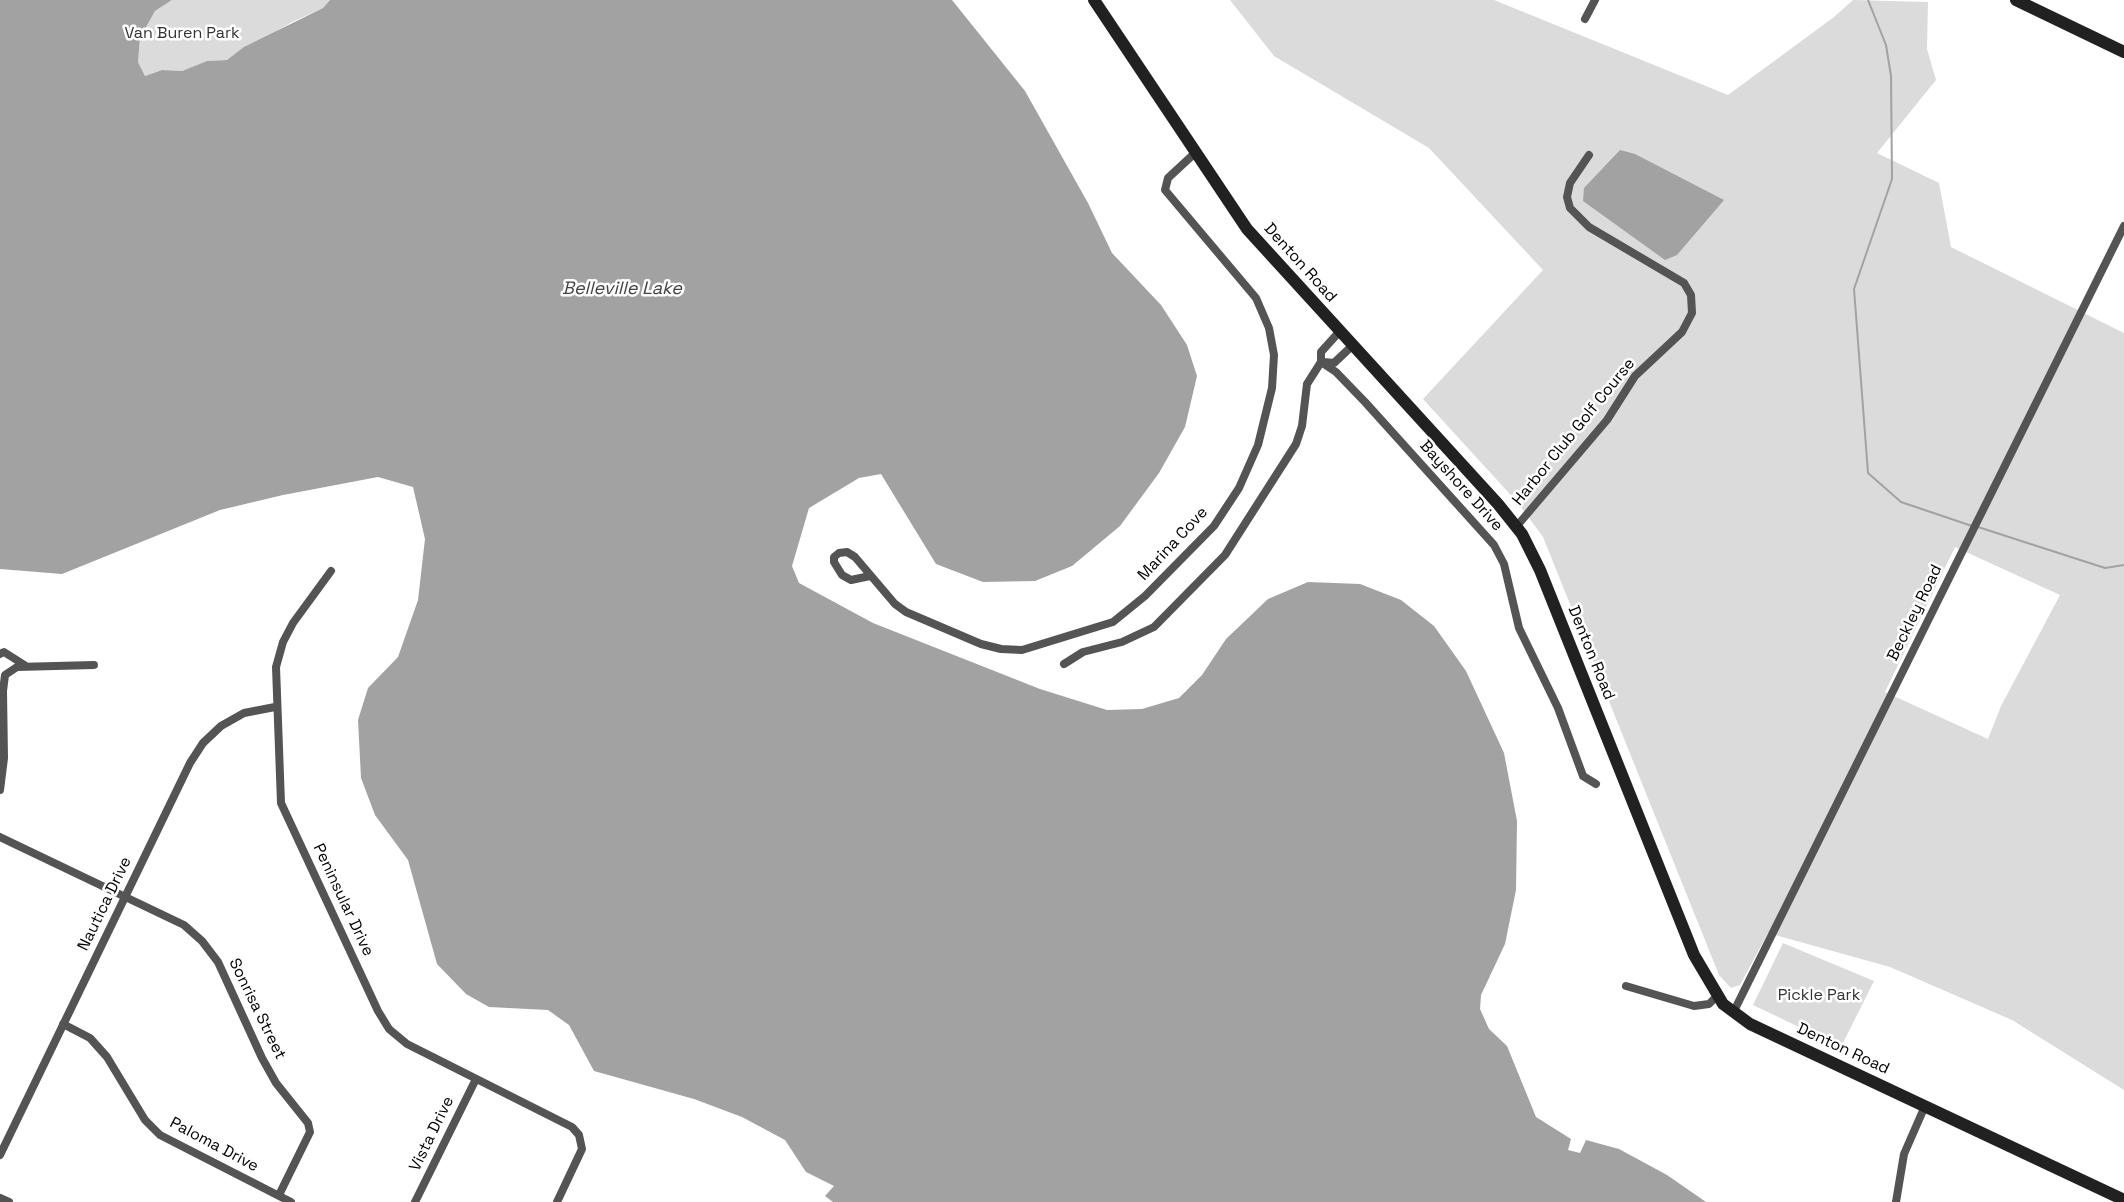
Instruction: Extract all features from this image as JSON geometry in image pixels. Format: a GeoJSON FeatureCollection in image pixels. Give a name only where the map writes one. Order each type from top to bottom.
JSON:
{"type":"FeatureCollection","features":[{"type":"Feature","properties":{"kind":"street","name":"Denton Road"},"geometry":{"type":"LineString","coordinates":[[1094,0],[1251,234],[1516,526],[1540,570],[1694,955],[1717,996],[1733,1013],[1750,1024],[2124,1200]]}},
{"type":"Feature","properties":{"kind":"street"},"geometry":{"type":"LineString","coordinates":[[1585,19],[1595,0]]}},
{"type":"Feature","properties":{"kind":"street"},"geometry":{"type":"LineString","coordinates":[[2016,0],[2124,52]]}},
{"type":"Feature","properties":{"kind":"street","name":"Marina Cove"},"geometry":{"type":"LineString","coordinates":[[870,576],[906,612],[981,644],[1001,649],[1022,650],[1113,622],[1144,596],[1214,526],[1239,488],[1258,445],[1272,388],[1274,355],[1269,328],[1256,298],[1166,190],[1168,178],[1195,153]]}},
{"type":"Feature","properties":{"kind":"street","name":"Harbor Club Golf Course"},"geometry":{"type":"LineString","coordinates":[[1516,526],[1607,420],[1635,376],[1682,332],[1692,313],[1691,296],[1684,283],[1589,227],[1570,208],[1567,197],[1570,183],[1589,155]]}},
{"type":"Feature","properties":{"kind":"street","name":"Beckley Road"},"geometry":{"type":"LineString","coordinates":[[1733,1013],[2124,226]]}},
{"type":"Feature","properties":{"kind":"street"},"geometry":{"type":"LineString","coordinates":[[1064,664],[1083,652],[1122,642],[1154,627],[1225,555],[1296,444],[1302,426],[1307,384],[1321,362],[1321,352],[1340,331]]}},
{"type":"Feature","properties":{"kind":"street"},"geometry":{"type":"LineString","coordinates":[[1321,362],[1334,363],[1353,345]]}},
{"type":"Feature","properties":{"kind":"street","name":"Bayshore Drive"},"geometry":{"type":"LineString","coordinates":[[1321,362],[1336,372],[1361,397],[1494,545],[1504,564],[1519,628],[1558,708],[1583,776],[1596,784]]}},
{"type":"Feature","properties":{"kind":"street","name":"Peninsular Drive"},"geometry":{"type":"LineString","coordinates":[[331,571],[293,623],[283,642],[276,667],[275,708],[281,803],[378,1011],[389,1029],[407,1044],[572,1127],[582,1142],[578,1158],[557,1202]]}},
{"type":"Feature","properties":{"kind":"street"},"geometry":{"type":"LineString","coordinates":[[0,654],[4,652],[26,666]]}},
{"type":"Feature","properties":{"kind":"street"},"geometry":{"type":"LineString","coordinates":[[0,790],[4,758],[1,679],[12,668],[94,664]]}},
{"type":"Feature","properties":{"kind":"street","name":"Nautica Drive"},"geometry":{"type":"LineString","coordinates":[[0,1155],[190,763],[203,743],[221,726],[244,713],[275,708]]}},
{"type":"Feature","properties":{"kind":"street","name":"Sonrisa Street"},"geometry":{"type":"LineString","coordinates":[[0,837],[184,925],[202,940],[218,962],[262,1058],[276,1083],[308,1123],[310,1132],[279,1195]]}},
{"type":"Feature","properties":{"kind":"street"},"geometry":{"type":"LineString","coordinates":[[1626,986],[1694,1006],[1709,1004],[1717,996]]}},
{"type":"Feature","properties":{"kind":"street","name":"Paloma Drive"},"geometry":{"type":"LineString","coordinates":[[63,1024],[90,1038],[107,1057],[145,1120],[160,1135],[291,1202]]}},
{"type":"Feature","properties":{"kind":"street","name":"Vista Drive"},"geometry":{"type":"LineString","coordinates":[[415,1202],[476,1079]]}},
{"type":"Feature","properties":{"kind":"street"},"geometry":{"type":"LineString","coordinates":[[1896,1202],[1904,1154],[1925,1106]]}},
{"type":"Feature","properties":{"kind":"street"},"geometry":{"type":"LineString","coordinates":[[0,1198],[9,1202]]}},
{"type":"Feature","properties":{"kind":"green space","name":"Van Buren Park"},"geometry":{"type":"Polygon","coordinates":[[[172,0],[330,0],[323,8],[292,22],[227,60],[207,61],[182,71],[162,70],[145,76],[138,62],[140,38],[155,11],[172,0]]]}},
{"type":"Feature","properties":{"kind":"green space"},"geometry":{"type":"Polygon","coordinates":[[[1230,0],[1494,0],[1728,95],[1834,17],[1853,0],[1928,2],[1927,49],[1936,80],[1877,153],[1939,183],[1951,247],[2124,333],[2124,1090],[2012,1020],[1890,967],[1768,933],[1740,985],[1731,988],[1719,975],[1543,537],[1518,503],[1423,399],[1543,270],[1429,148],[1274,56],[1230,0]],[[1955,547],[1885,692],[1988,739],[2001,706],[2060,595],[1955,547]]]}},
{"type":"Feature","properties":{"kind":"green space","name":"Pickle Park"},"geometry":{"type":"Polygon","coordinates":[[[1783,943],[1874,981],[1841,1047],[1753,1005],[1783,943]]]}},
{"type":"Feature","properties":{"kind":"water","name":"Belleville Lake"},"geometry":{"type":"Polygon","coordinates":[[[0,0],[172,0],[155,11],[140,38],[138,62],[145,76],[162,70],[182,71],[207,61],[227,60],[244,47],[323,8],[330,0],[952,0],[1025,91],[1088,203],[1112,253],[1161,305],[1187,345],[1197,376],[1185,427],[1159,473],[1120,526],[1072,566],[1035,581],[983,582],[936,564],[881,474],[859,478],[809,508],[792,566],[799,583],[873,623],[1040,689],[1107,710],[1142,709],[1179,698],[1202,675],[1226,639],[1268,599],[1308,582],[1360,584],[1401,600],[1434,626],[1466,671],[1504,753],[1517,821],[1516,890],[1505,944],[1481,995],[1480,1009],[1489,1029],[1507,1046],[1536,1117],[1571,1139],[1568,1150],[1580,1153],[1586,1140],[1619,1149],[1667,1175],[1706,1202],[833,1202],[825,1196],[834,1186],[806,1172],[785,1140],[742,1117],[694,1099],[594,1071],[569,1025],[548,1010],[489,1007],[466,994],[437,964],[408,860],[375,815],[361,778],[358,720],[368,688],[398,657],[418,600],[425,539],[413,487],[378,477],[283,495],[220,510],[62,574],[0,569],[0,0]]]}},
{"type":"Feature","properties":{"kind":"water"},"geometry":{"type":"Polygon","coordinates":[[[1620,150],[1635,154],[1724,200],[1677,255],[1665,260],[1583,201],[1584,188],[1620,150]]]}},
{"type":"Feature","properties":{"kind":"waterway"},"geometry":{"type":"LineString","coordinates":[[1868,0],[1886,45],[1891,76],[1892,179],[1854,289],[1868,473],[1901,502],[1972,526]]}},
{"type":"Feature","properties":{"kind":"waterway"},"geometry":{"type":"LineString","coordinates":[[1978,527],[2105,568],[2124,565]]}}]}
